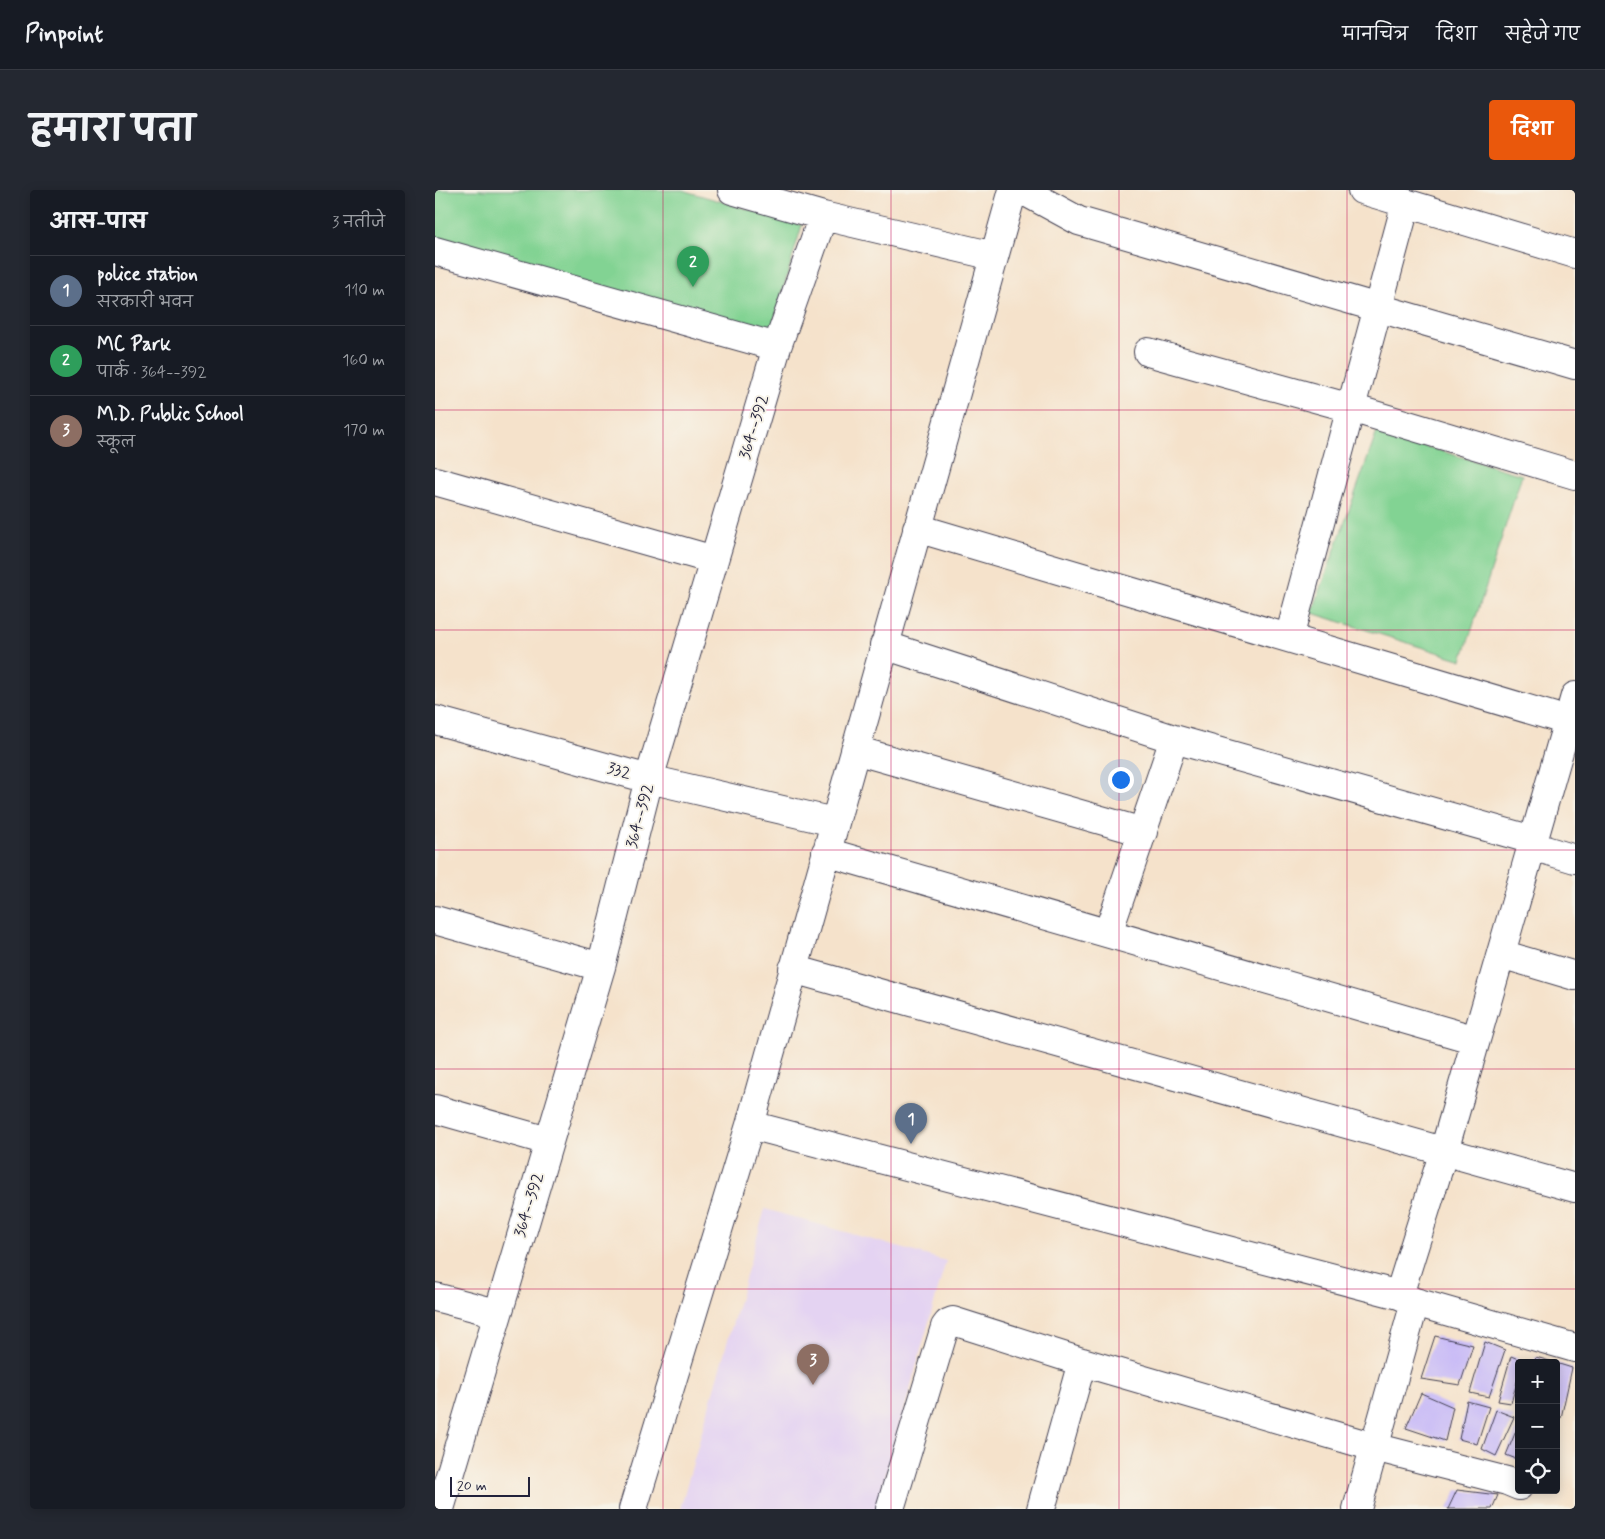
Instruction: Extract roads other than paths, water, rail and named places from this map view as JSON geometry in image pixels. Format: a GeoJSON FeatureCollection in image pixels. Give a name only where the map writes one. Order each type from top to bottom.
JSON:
{"type":"FeatureCollection","features":[{"type":"Feature","properties":{"kind":"street"},"geometry":{"type":"LineString","coordinates":[[732,190],[823,216],[994,256]]}},
{"type":"Feature","properties":{"kind":"street"},"geometry":{"type":"LineString","coordinates":[[633,1509],[750,1125],[1013,190]]}},
{"type":"Feature","properties":{"kind":"street"},"geometry":{"type":"LineString","coordinates":[[1022,190],[1079,221],[1575,365]]}},
{"type":"Feature","properties":{"kind":"street"},"geometry":{"type":"LineString","coordinates":[[1362,190],[1575,254]]}},
{"type":"Feature","properties":{"kind":"street"},"geometry":{"type":"LineString","coordinates":[[1289,638],[1406,203]]}},
{"type":"Feature","properties":{"kind":"street","name":"364--392"},"geometry":{"type":"LineString","coordinates":[[440,1496],[601,967],[649,779],[777,347],[823,216]]}},
{"type":"Feature","properties":{"kind":"street"},"geometry":{"type":"LineString","coordinates":[[435,251],[777,347]]}},
{"type":"Feature","properties":{"kind":"street"},"geometry":{"type":"LineString","coordinates":[[1148,352],[1351,408],[1575,475]]}},
{"type":"Feature","properties":{"kind":"street"},"geometry":{"type":"LineString","coordinates":[[435,481],[714,560]]}},
{"type":"Feature","properties":{"kind":"street"},"geometry":{"type":"LineString","coordinates":[[917,528],[1289,638],[1573,713],[1532,843],[1443,1151],[1357,1509]]}},
{"type":"Feature","properties":{"kind":"street"},"geometry":{"type":"LineString","coordinates":[[885,645],[1173,739],[1532,843],[1575,859]]}},
{"type":"Feature","properties":{"kind":"street","name":"332"},"geometry":{"type":"LineString","coordinates":[[435,720],[649,779],[834,822]]}},
{"type":"Feature","properties":{"kind":"street"},"geometry":{"type":"LineString","coordinates":[[1108,933],[1173,739]]}},
{"type":"Feature","properties":{"kind":"street"},"geometry":{"type":"LineString","coordinates":[[855,750],[1143,832]]}},
{"type":"Feature","properties":{"kind":"street"},"geometry":{"type":"LineString","coordinates":[[826,852],[1475,1040]]}},
{"type":"Feature","properties":{"kind":"street"},"geometry":{"type":"LineString","coordinates":[[435,920],[601,967]]}},
{"type":"Feature","properties":{"kind":"street"},"geometry":{"type":"LineString","coordinates":[[1501,954],[1575,976]]}},
{"type":"Feature","properties":{"kind":"street"},"geometry":{"type":"LineString","coordinates":[[793,969],[1575,1188]]}},
{"type":"Feature","properties":{"kind":"street"},"geometry":{"type":"LineString","coordinates":[[435,1109],[548,1141]]}},
{"type":"Feature","properties":{"kind":"street"},"geometry":{"type":"LineString","coordinates":[[750,1125],[1407,1299],[1575,1348]]}},
{"type":"Feature","properties":{"kind":"street"},"geometry":{"type":"LineString","coordinates":[[435,1297],[497,1313]]}},
{"type":"Feature","properties":{"kind":"street"},"geometry":{"type":"LineString","coordinates":[[890,1509],[945,1327],[953,1321],[1082,1362],[1373,1447],[1515,1484]]}},
{"type":"Feature","properties":{"kind":"street"},"geometry":{"type":"LineString","coordinates":[[1041,1509],[1082,1362]]}},
{"type":"Feature","properties":{"kind":"street"},"geometry":{"type":"LineString","coordinates":[[1519,1509],[1522,1494]]}},
{"type":"Feature","properties":{"kind":"place","name":"MC Park"},"geometry":{"type":"Point","coordinates":[693,287]}},
{"type":"Feature","properties":{"kind":"place","name":"police station"},"geometry":{"type":"Point","coordinates":[911,1144]}},
{"type":"Feature","properties":{"kind":"place","name":"M.D. Public School"},"geometry":{"type":"Point","coordinates":[813,1385]}}]}
